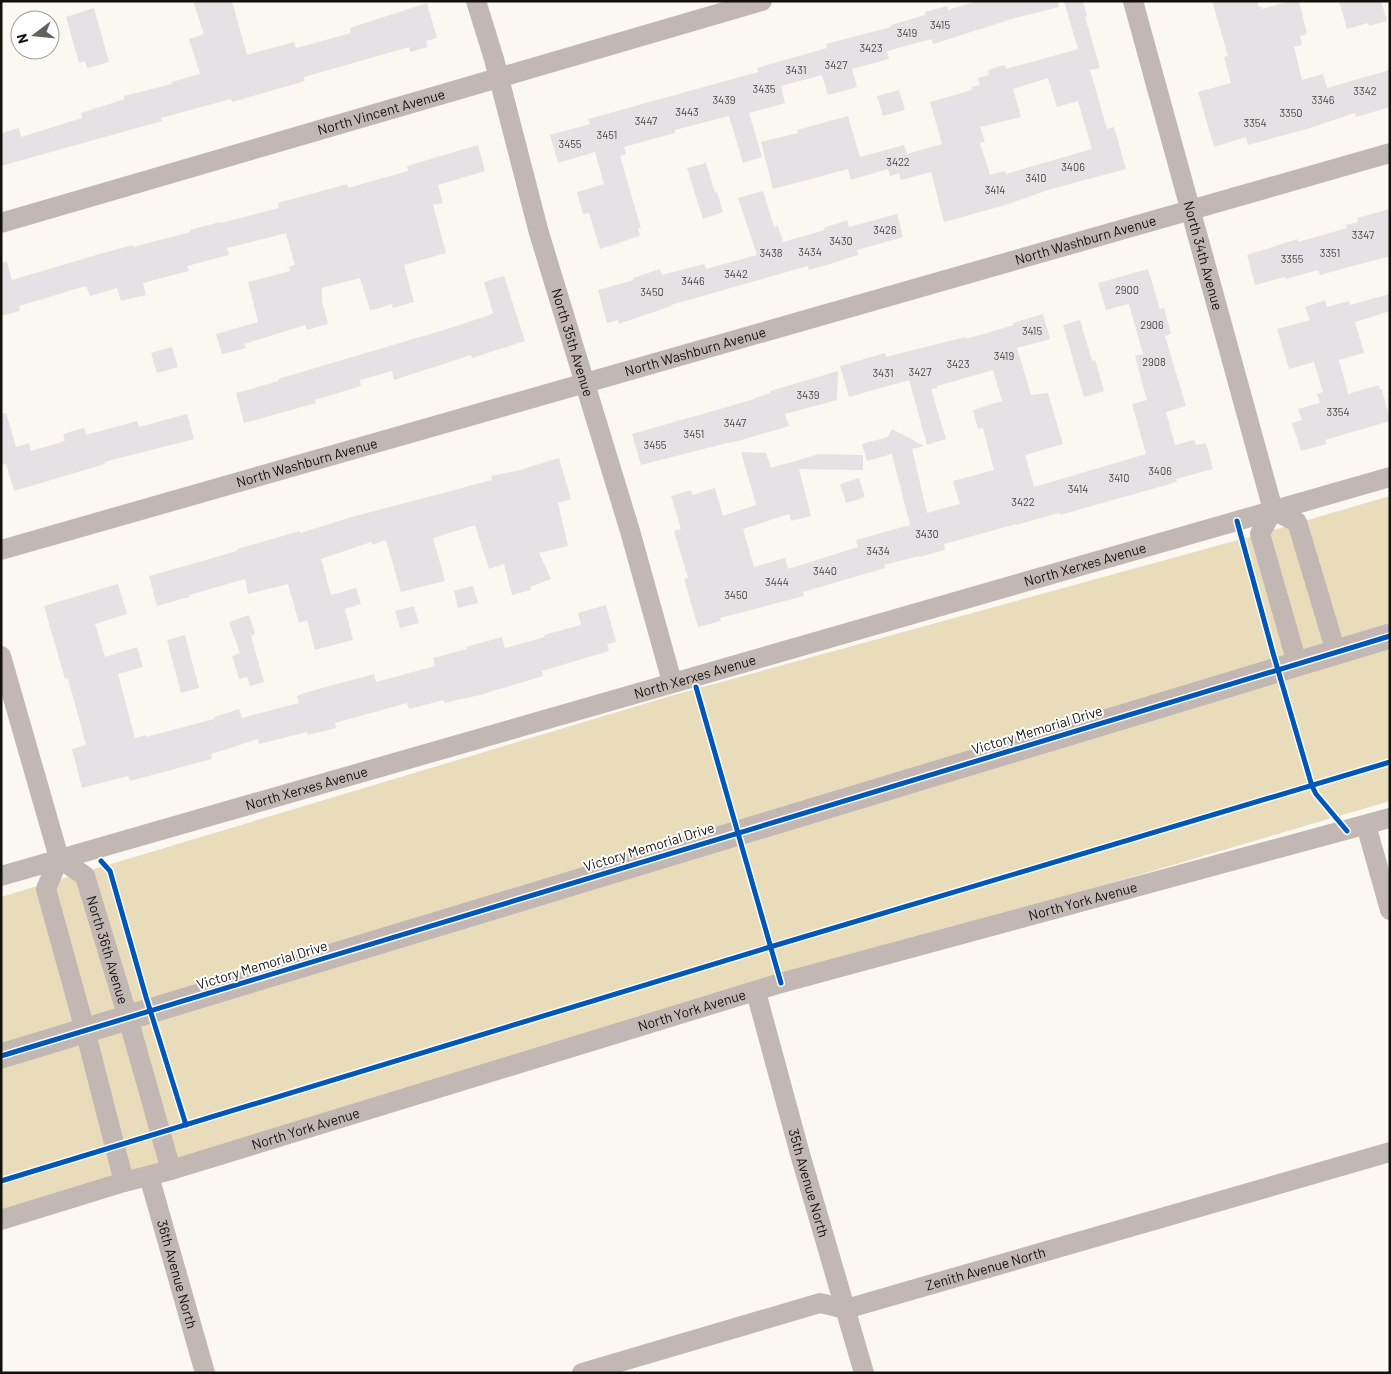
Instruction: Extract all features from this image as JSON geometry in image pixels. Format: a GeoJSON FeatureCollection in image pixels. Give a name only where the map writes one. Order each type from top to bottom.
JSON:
{"type":"FeatureCollection","features":[{"type":"Feature","properties":{"kind":"street","name":"North 35th Avenue"},"geometry":{"type":"LineString","coordinates":[[476,1],[500,78],[539,234],[627,522],[672,682]]}},
{"type":"Feature","properties":{"kind":"street","name":"North Vincent Avenue"},"geometry":{"type":"LineString","coordinates":[[1,223],[762,1]]}},
{"type":"Feature","properties":{"kind":"street","name":"North 34th Avenue"},"geometry":{"type":"LineString","coordinates":[[1133,1],[1273,510]]}},
{"type":"Feature","properties":{"kind":"street","name":"North Washburn Avenue"},"geometry":{"type":"LineString","coordinates":[[1,550],[1390,153]]}},
{"type":"Feature","properties":{"kind":"street","name":"North Xerxes Avenue"},"geometry":{"type":"LineString","coordinates":[[1,876],[1390,477]]}},
{"type":"Feature","properties":{"kind":"street"},"geometry":{"type":"LineString","coordinates":[[1297,663],[1260,534],[1273,510],[1297,522],[1336,652]]}},
{"type":"Feature","properties":{"kind":"street","name":"Victory Memorial Drive"},"geometry":{"type":"LineString","coordinates":[[1,1056],[1390,636]]}},
{"type":"Feature","properties":{"kind":"street"},"geometry":{"type":"LineString","coordinates":[[1,656],[59,858],[46,889],[86,1030],[124,1182]]}},
{"type":"Feature","properties":{"kind":"street","name":"North York Avenue"},"geometry":{"type":"LineString","coordinates":[[1,1220],[124,1182],[171,1170],[781,983],[1390,818]]}},
{"type":"Feature","properties":{"kind":"street"},"geometry":{"type":"LineString","coordinates":[[1366,825],[1390,910]]}},
{"type":"Feature","properties":{"kind":"street","name":"North 36th Avenue"},"geometry":{"type":"LineString","coordinates":[[59,858],[85,876],[171,1170]]}},
{"type":"Feature","properties":{"kind":"street","name":"35th Avenue North"},"geometry":{"type":"LineString","coordinates":[[756,992],[800,1154],[864,1373]]}},
{"type":"Feature","properties":{"kind":"street","name":"Zenith Avenue North"},"geometry":{"type":"LineString","coordinates":[[582,1373],[820,1303],[846,1309],[1390,1152]]}},
{"type":"Feature","properties":{"kind":"street","name":"36th Avenue North"},"geometry":{"type":"LineString","coordinates":[[149,1176],[205,1373]]}},
{"type":"Feature","properties":{"kind":"shaded area"},"geometry":{"type":"Polygon","coordinates":[[[1390,496],[1390,801],[1,1210],[1,897],[674,695],[1260,534],[1390,496]]]}},
{"type":"Feature","properties":{"kind":"building"},"geometry":{"type":"Polygon","coordinates":[[[193,1],[232,1],[247,55],[294,42],[296,48],[351,33],[350,28],[427,3],[437,38],[426,41],[428,47],[410,52],[409,47],[304,77],[305,81],[232,102],[231,99],[161,118],[162,121],[1,166],[1,133],[19,128],[21,137],[82,118],[81,113],[125,99],[124,96],[172,84],[172,82],[200,74],[189,39],[204,34],[193,1]]]}},
{"type":"Feature","properties":{"kind":"building"},"geometry":{"type":"Polygon","coordinates":[[[977,1],[1058,1],[1059,7],[1015,18],[933,44],[932,39],[887,51],[889,59],[852,69],[857,87],[828,95],[822,75],[781,86],[785,103],[749,113],[762,157],[743,163],[729,116],[675,130],[675,133],[624,147],[626,154],[620,156],[641,228],[638,228],[640,236],[600,249],[589,213],[583,214],[577,192],[604,184],[595,152],[558,163],[550,135],[590,124],[588,119],[758,72],[757,68],[827,48],[826,44],[891,27],[891,25],[925,15],[925,12],[947,6],[948,10],[977,1]]]}},
{"type":"Feature","properties":{"kind":"building"},"geometry":{"type":"Polygon","coordinates":[[[1064,1],[1083,1],[1087,16],[1085,17],[1100,68],[1090,70],[1107,129],[1114,127],[1126,169],[1051,189],[1002,206],[944,222],[931,172],[901,180],[899,173],[890,176],[888,169],[851,180],[848,169],[773,189],[761,142],[798,133],[797,130],[848,116],[860,157],[904,145],[907,154],[942,144],[930,102],[972,90],[971,87],[980,85],[978,78],[989,75],[988,70],[1004,65],[1006,69],[1078,49],[1064,1]],[[1048,78],[1013,89],[1021,117],[980,127],[985,142],[980,143],[990,175],[1005,171],[1006,174],[1092,149],[1078,101],[1057,107],[1048,78]]]}},
{"type":"Feature","properties":{"kind":"building"},"geometry":{"type":"Polygon","coordinates":[[[1212,1],[1258,1],[1258,7],[1261,6],[1262,9],[1289,1],[1299,1],[1307,34],[1300,36],[1302,45],[1294,47],[1302,80],[1323,74],[1327,88],[1390,70],[1390,107],[1356,117],[1355,113],[1248,145],[1246,137],[1214,147],[1198,92],[1231,83],[1224,57],[1228,56],[1212,1]]]}},
{"type":"Feature","properties":{"kind":"building"},"geometry":{"type":"Polygon","coordinates":[[[1339,1],[1381,1],[1387,21],[1369,26],[1368,23],[1347,29],[1339,1]]]}},
{"type":"Feature","properties":{"kind":"building"},"geometry":{"type":"Polygon","coordinates":[[[94,8],[109,62],[87,68],[85,61],[79,63],[66,17],[94,8]]]}},
{"type":"Feature","properties":{"kind":"building"},"geometry":{"type":"Polygon","coordinates":[[[899,90],[905,110],[883,116],[877,96],[899,90]]]}},
{"type":"Feature","properties":{"kind":"building"},"geometry":{"type":"Polygon","coordinates":[[[478,145],[485,171],[438,185],[443,203],[433,205],[446,253],[404,265],[414,302],[393,308],[392,304],[370,310],[360,278],[322,288],[322,302],[328,324],[307,330],[305,325],[244,344],[246,348],[222,354],[216,334],[258,322],[248,282],[290,271],[289,267],[295,265],[286,233],[227,248],[229,255],[187,266],[189,271],[143,283],[146,295],[121,301],[117,288],[90,296],[86,286],[19,306],[20,311],[1,316],[1,262],[7,262],[12,280],[103,253],[133,245],[133,247],[190,232],[190,230],[279,208],[278,203],[347,184],[348,188],[408,171],[407,166],[478,145]]]}},
{"type":"Feature","properties":{"kind":"building"},"geometry":{"type":"Polygon","coordinates":[[[706,163],[723,212],[703,219],[687,168],[706,163]]]}},
{"type":"Feature","properties":{"kind":"building"},"geometry":{"type":"Polygon","coordinates":[[[763,191],[774,227],[778,226],[783,242],[825,230],[824,228],[847,220],[849,227],[897,214],[903,237],[857,250],[858,255],[809,270],[808,266],[671,305],[619,324],[618,320],[607,323],[598,290],[634,280],[633,278],[660,269],[662,275],[704,264],[706,269],[757,255],[738,198],[763,191]]]}},
{"type":"Feature","properties":{"kind":"building"},"geometry":{"type":"Polygon","coordinates":[[[1390,209],[1390,256],[1320,275],[1318,270],[1255,285],[1247,255],[1298,239],[1298,242],[1347,228],[1346,225],[1358,222],[1357,218],[1390,209]]]}},
{"type":"Feature","properties":{"kind":"building"},"geometry":{"type":"Polygon","coordinates":[[[1148,269],[1160,309],[1164,308],[1171,334],[1165,336],[1186,406],[1166,412],[1175,445],[1194,440],[1196,445],[1206,443],[1213,469],[1176,479],[1177,482],[1060,515],[1059,513],[944,544],[945,550],[884,565],[885,568],[803,592],[804,596],[720,618],[721,621],[698,627],[684,579],[688,578],[674,531],[681,529],[671,496],[691,490],[692,495],[715,488],[723,516],[756,505],[741,452],[766,453],[771,468],[819,454],[863,455],[863,470],[799,469],[811,516],[791,521],[789,514],[743,529],[754,567],[785,558],[788,569],[858,547],[856,540],[910,525],[892,454],[867,461],[862,444],[888,437],[892,429],[924,446],[912,449],[927,513],[960,504],[953,481],[994,470],[983,428],[978,429],[973,410],[1002,401],[993,370],[931,389],[946,439],[927,445],[909,380],[849,397],[840,366],[885,353],[886,357],[966,337],[966,339],[1014,325],[1013,323],[1043,314],[1050,339],[1017,348],[1031,395],[1048,393],[1063,444],[1025,455],[1034,487],[1146,454],[1132,404],[1147,400],[1135,356],[1143,354],[1129,304],[1106,310],[1098,283],[1148,269]]]}},
{"type":"Feature","properties":{"kind":"building"},"geometry":{"type":"Polygon","coordinates":[[[504,276],[525,341],[472,358],[471,355],[394,380],[392,371],[360,380],[361,386],[315,400],[316,403],[244,423],[236,393],[490,315],[493,313],[484,282],[504,276]]]}},
{"type":"Feature","properties":{"kind":"building"},"geometry":{"type":"Polygon","coordinates":[[[1390,294],[1390,311],[1355,322],[1364,353],[1339,360],[1348,394],[1379,385],[1380,389],[1382,389],[1390,421],[1325,440],[1327,444],[1301,451],[1292,423],[1302,420],[1298,409],[1320,403],[1317,394],[1323,392],[1314,362],[1289,369],[1277,329],[1310,320],[1305,307],[1325,300],[1327,307],[1349,301],[1350,305],[1390,294]]]}},
{"type":"Feature","properties":{"kind":"building"},"geometry":{"type":"Polygon","coordinates":[[[1080,320],[1092,361],[1095,360],[1104,391],[1084,397],[1063,325],[1080,320]]]}},
{"type":"Feature","properties":{"kind":"building"},"geometry":{"type":"Polygon","coordinates":[[[172,347],[178,367],[157,373],[151,353],[172,347]]]}},
{"type":"Feature","properties":{"kind":"building"},"geometry":{"type":"Polygon","coordinates":[[[838,371],[837,400],[785,414],[789,426],[738,441],[641,465],[632,434],[755,399],[770,393],[770,391],[838,371]]]}},
{"type":"Feature","properties":{"kind":"building"},"geometry":{"type":"Polygon","coordinates":[[[1,413],[6,413],[16,447],[29,443],[31,451],[65,441],[63,434],[84,428],[86,435],[137,421],[139,427],[187,414],[194,439],[104,462],[105,464],[14,491],[6,464],[1,465],[1,413]]]}},
{"type":"Feature","properties":{"kind":"building"},"geometry":{"type":"Polygon","coordinates":[[[559,458],[571,499],[558,503],[568,546],[539,553],[551,579],[530,587],[531,590],[512,595],[504,564],[489,569],[475,525],[433,538],[445,581],[401,592],[386,540],[372,545],[371,542],[321,559],[331,595],[356,588],[361,604],[345,609],[353,640],[315,650],[307,620],[299,623],[288,584],[248,594],[245,579],[157,606],[149,576],[300,531],[301,533],[348,518],[492,480],[491,476],[520,470],[559,458]]]}},
{"type":"Feature","properties":{"kind":"building"},"geometry":{"type":"Polygon","coordinates":[[[859,478],[865,497],[846,503],[840,484],[859,478]]]}},
{"type":"Feature","properties":{"kind":"building"},"geometry":{"type":"Polygon","coordinates":[[[118,584],[127,614],[95,624],[105,657],[137,647],[143,667],[118,674],[135,738],[146,735],[146,737],[214,719],[214,717],[239,709],[242,718],[299,703],[297,696],[304,693],[374,674],[376,682],[435,666],[433,658],[502,637],[505,648],[545,637],[544,635],[581,625],[578,613],[606,605],[616,642],[607,644],[609,651],[542,671],[543,676],[480,695],[444,703],[444,700],[409,709],[407,703],[335,723],[336,728],[308,735],[307,732],[259,744],[258,739],[211,754],[212,759],[130,781],[128,776],[82,788],[72,749],[86,745],[68,678],[65,679],[44,606],[118,584]]]}},
{"type":"Feature","properties":{"kind":"building"},"geometry":{"type":"Polygon","coordinates":[[[473,586],[478,603],[458,608],[454,591],[473,586]]]}},
{"type":"Feature","properties":{"kind":"building"},"geometry":{"type":"Polygon","coordinates":[[[414,606],[419,623],[400,628],[395,611],[414,606]]]}},
{"type":"Feature","properties":{"kind":"building"},"geometry":{"type":"Polygon","coordinates":[[[249,615],[255,634],[251,636],[264,682],[250,686],[247,677],[239,679],[232,656],[240,653],[229,622],[249,615]]]}},
{"type":"Feature","properties":{"kind":"building"},"geometry":{"type":"Polygon","coordinates":[[[185,635],[199,688],[181,693],[167,640],[185,635]]]}},
{"type":"Feature","properties":{"kind":"cycle path"},"geometry":{"type":"LineString","coordinates":[[1237,521],[1312,786],[1316,794],[1347,831]]}},
{"type":"Feature","properties":{"kind":"cycle path"},"geometry":{"type":"LineString","coordinates":[[1,1056],[1390,636]]}},
{"type":"Feature","properties":{"kind":"cycle path"},"geometry":{"type":"LineString","coordinates":[[696,687],[781,983]]}},
{"type":"Feature","properties":{"kind":"cycle path"},"geometry":{"type":"LineString","coordinates":[[1,1181],[770,947],[1390,762]]}},
{"type":"Feature","properties":{"kind":"cycle path"},"geometry":{"type":"LineString","coordinates":[[101,861],[110,871],[146,997],[186,1125]]}}]}
